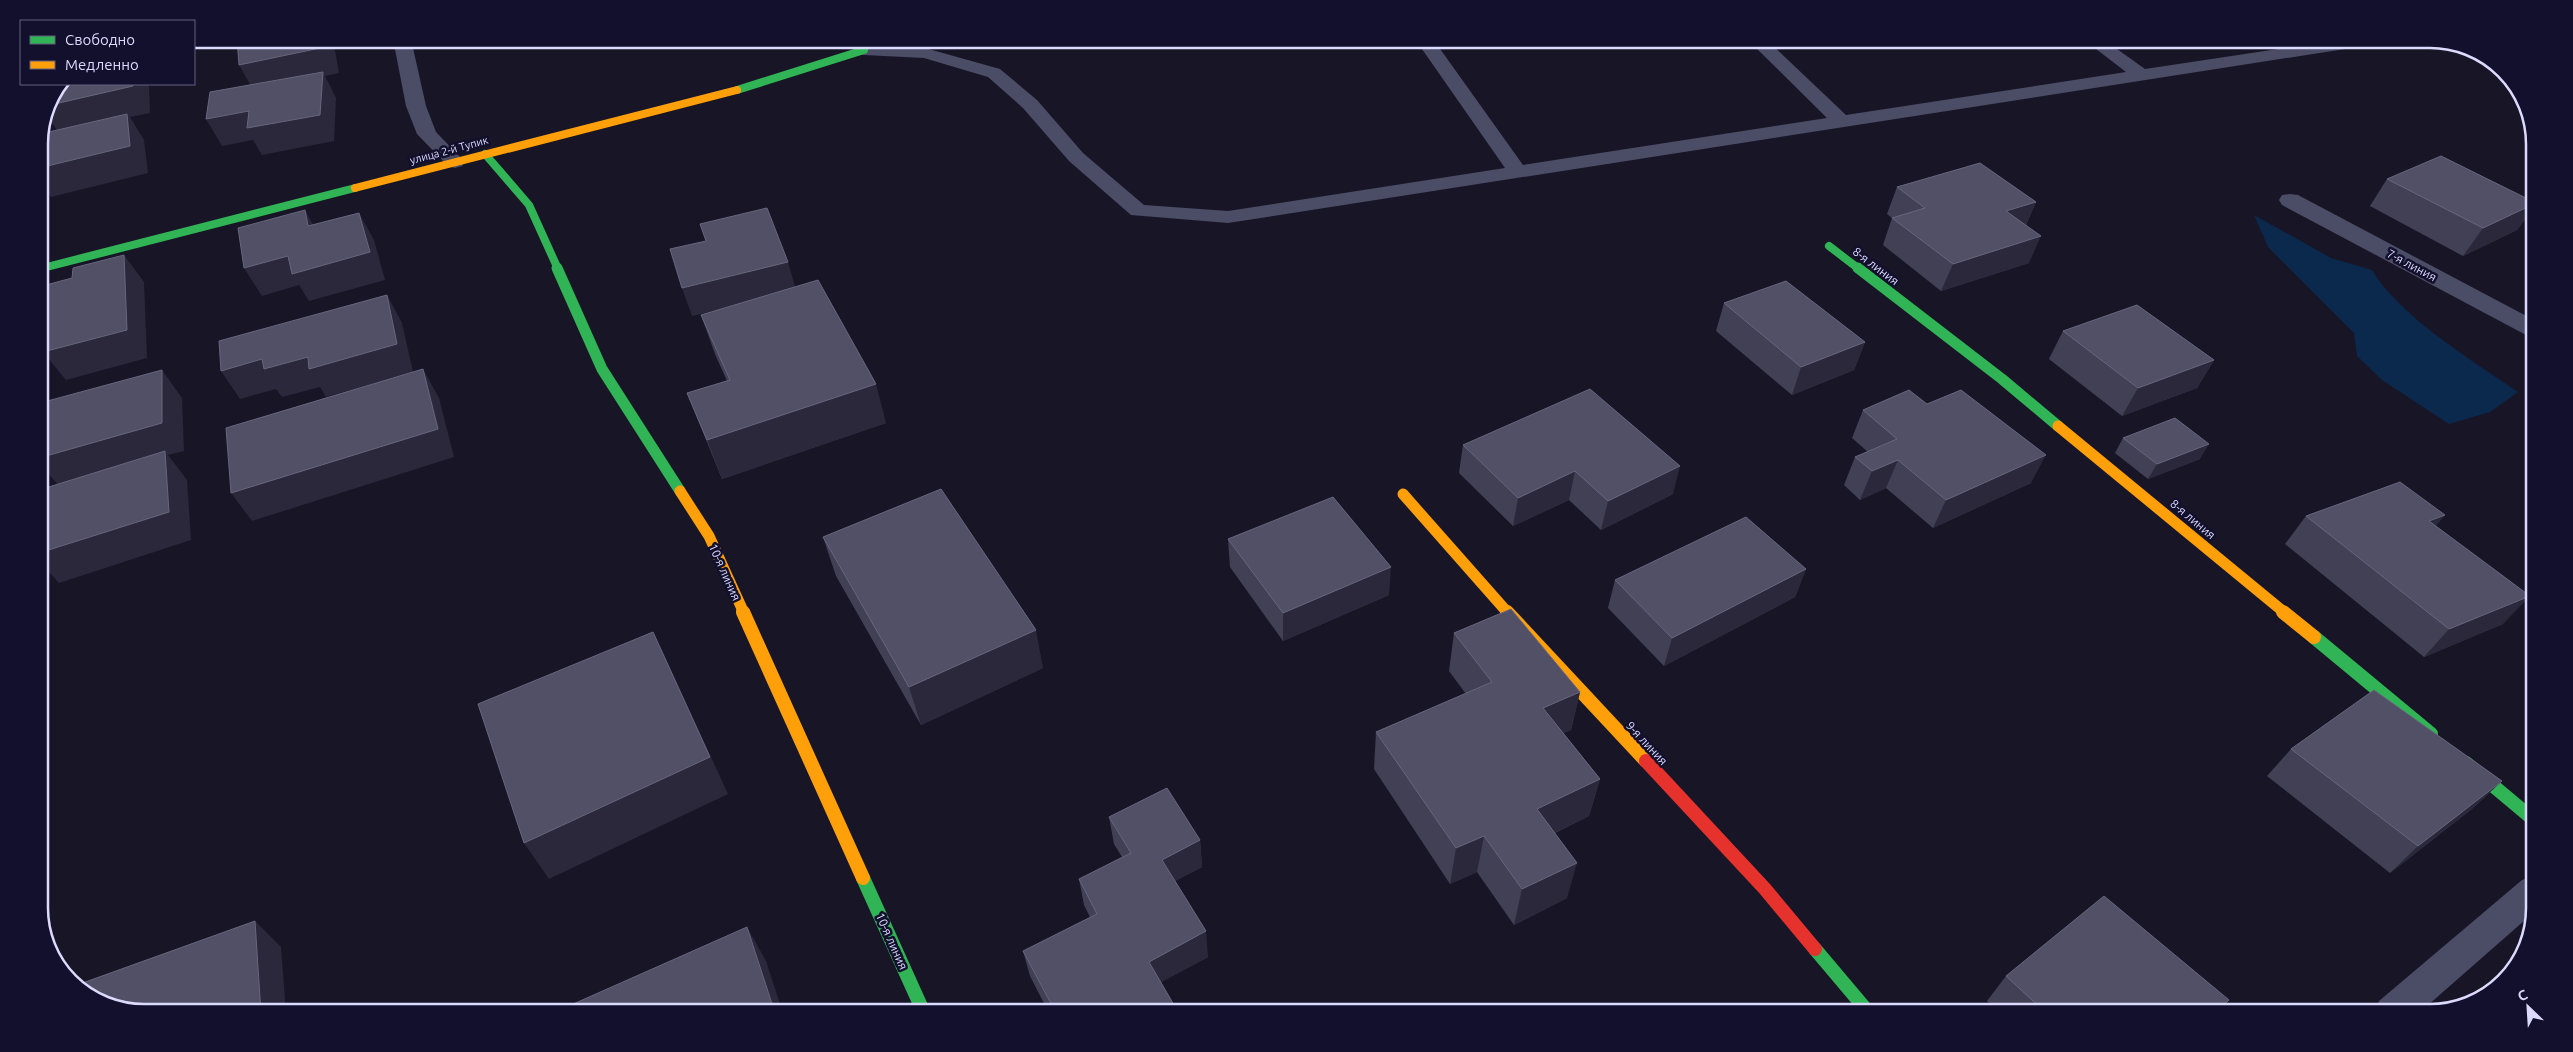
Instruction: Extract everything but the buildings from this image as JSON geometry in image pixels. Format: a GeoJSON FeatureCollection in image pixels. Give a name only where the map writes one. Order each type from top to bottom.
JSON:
{"type":"FeatureCollection","features":[{"type":"Feature","properties":{"kind":"street"},"geometry":{"type":"LineString","coordinates":[[404,48],[416,106],[427,134],[454,162]]}},
{"type":"Feature","properties":{"kind":"street","name":"улица 2-й Тупик"},"geometry":{"type":"LineString","coordinates":[[48,267],[774,80],[852,48]]}},
{"type":"Feature","properties":{"kind":"street","name":"10-я линия"},"geometry":{"type":"LineString","coordinates":[[485,154],[529,205],[602,369],[710,536],[920,1004]]}},
{"type":"Feature","properties":{"kind":"street","name":"7-я линия"},"geometry":{"type":"LineString","coordinates":[[2290,200],[2525,325]]}},
{"type":"Feature","properties":{"kind":"street","name":"8-я линия"},"geometry":{"type":"LineString","coordinates":[[1829,246],[2002,379],[2443,744]]}},
{"type":"Feature","properties":{"kind":"street","name":"9-я линия"},"geometry":{"type":"LineString","coordinates":[[1403,494],[1528,636],[1765,889],[1861,1004]]}},
{"type":"Feature","properties":{"kind":"street"},"geometry":{"type":"LineString","coordinates":[[2458,757],[2526,813]]}},
{"type":"Feature","properties":{"kind":"street"},"geometry":{"type":"LineString","coordinates":[[2403,1004],[2526,899]]}},
{"type":"Feature","properties":{"kind":"lane"},"geometry":{"type":"LineString","coordinates":[[884,48],[925,53],[994,73],[1030,104],[1076,157],[1138,212],[1228,216],[2318,48]]}},
{"type":"Feature","properties":{"kind":"lane"},"geometry":{"type":"LineString","coordinates":[[1430,48],[1517,171]]}},
{"type":"Feature","properties":{"kind":"lane"},"geometry":{"type":"LineString","coordinates":[[1765,48],[1841,121]]}},
{"type":"Feature","properties":{"kind":"lane"},"geometry":{"type":"LineString","coordinates":[[2104,48],[2141,75]]}},
{"type":"Feature","properties":{"kind":"water"},"geometry":{"type":"Polygon","coordinates":[[[2254,215],[2331,258],[2372,270],[2385,288],[2419,321],[2459,352],[2518,392],[2490,412],[2449,424],[2382,380],[2357,356],[2354,333],[2268,247],[2254,215]]]}},
{"type":"Feature","properties":{"kind":"traffic: fast"},"geometry":{"type":"LineString","coordinates":[[737,90],[774,80],[864,50]]}},
{"type":"Feature","properties":{"kind":"traffic: fast"},"geometry":{"type":"LineString","coordinates":[[485,154],[529,205],[602,369],[680,491]]}},
{"type":"Feature","properties":{"kind":"traffic: fast"},"geometry":{"type":"LineString","coordinates":[[48,267],[355,188]]}},
{"type":"Feature","properties":{"kind":"traffic: fast"},"geometry":{"type":"LineString","coordinates":[[1829,246],[2002,379],[2058,426]]}},
{"type":"Feature","properties":{"kind":"traffic: fast"},"geometry":{"type":"LineString","coordinates":[[2314,637],[2431,734]]}},
{"type":"Feature","properties":{"kind":"traffic: fast"},"geometry":{"type":"LineString","coordinates":[[2466,763],[2526,813]]}},
{"type":"Feature","properties":{"kind":"traffic: fast"},"geometry":{"type":"LineString","coordinates":[[863,878],[920,1004]]}},
{"type":"Feature","properties":{"kind":"traffic: fast"},"geometry":{"type":"LineString","coordinates":[[1815,949],[1861,1004]]}},
{"type":"Feature","properties":{"kind":"traffic: slow"},"geometry":{"type":"LineString","coordinates":[[355,188],[737,90]]}},
{"type":"Feature","properties":{"kind":"traffic: slow"},"geometry":{"type":"LineString","coordinates":[[2058,426],[2314,637]]}},
{"type":"Feature","properties":{"kind":"traffic: slow"},"geometry":{"type":"LineString","coordinates":[[680,491],[709,536],[863,878]]}},
{"type":"Feature","properties":{"kind":"traffic: slow"},"geometry":{"type":"LineString","coordinates":[[1403,494],[1528,636],[1646,761]]}},
{"type":"Feature","properties":{"kind":"traffic: jam"},"geometry":{"type":"LineString","coordinates":[[1646,761],[1765,889],[1815,949]]}}]}
